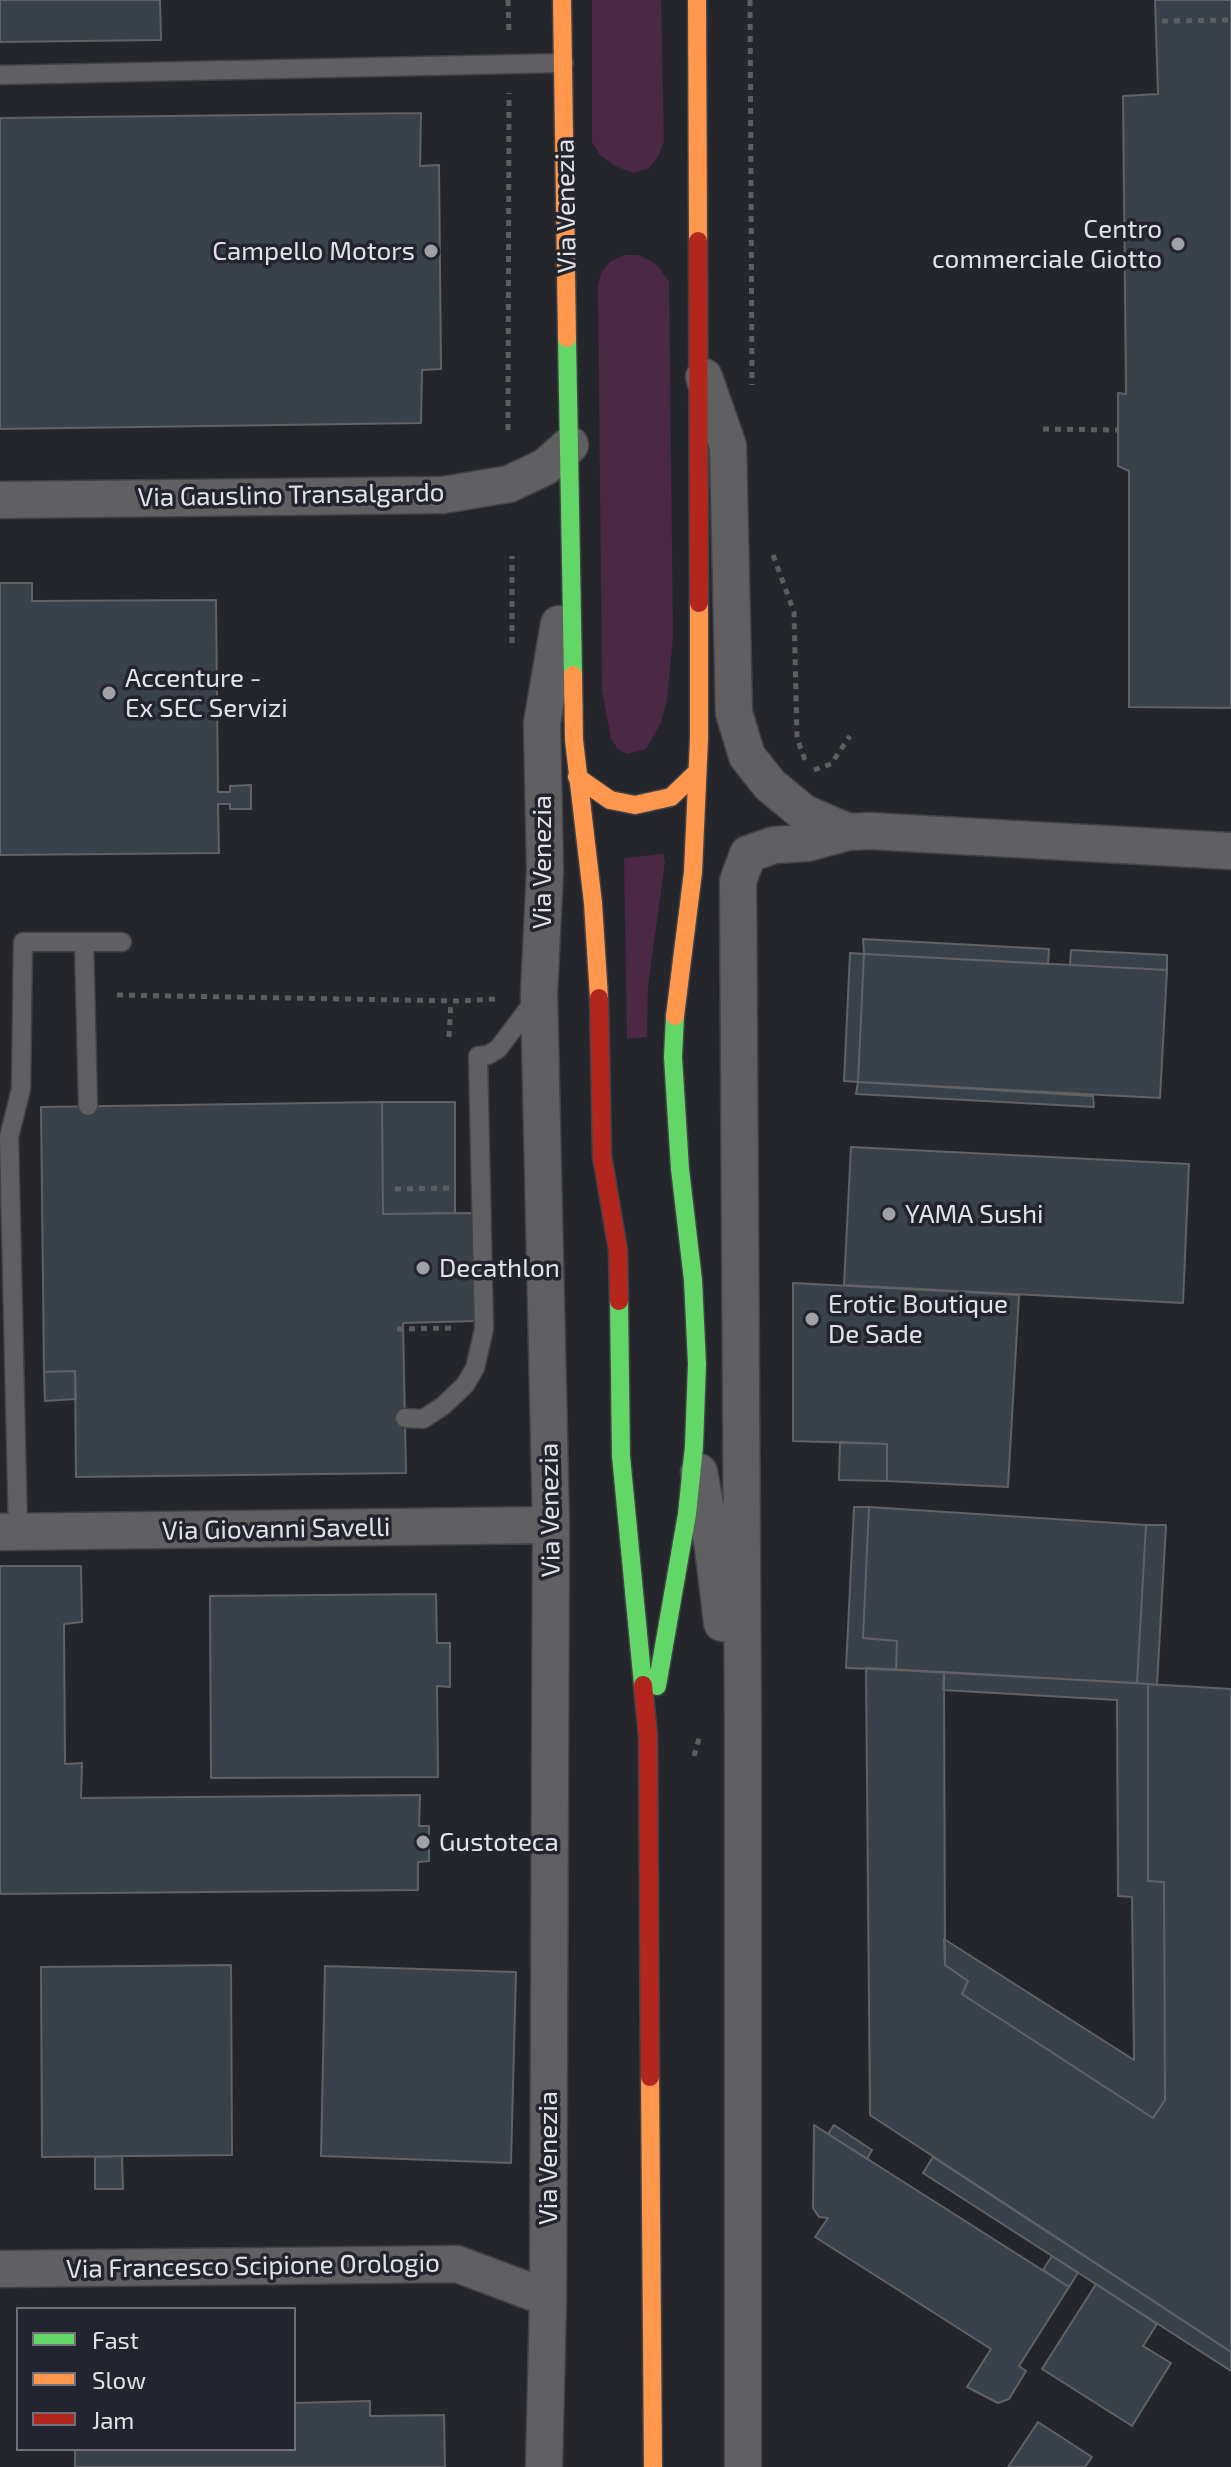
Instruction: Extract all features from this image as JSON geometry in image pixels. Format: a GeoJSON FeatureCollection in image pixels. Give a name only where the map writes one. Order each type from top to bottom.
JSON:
{"type":"FeatureCollection","features":[{"type":"Feature","properties":{"kind":"main road","name":"Via Venezia"},"geometry":{"type":"LineString","coordinates":[[562,0],[577,777],[593,903],[600,1011],[602,1156],[618,1250],[621,1456],[648,1736],[653,2467]]}},
{"type":"Feature","properties":{"kind":"main road","name":"Via Venezia"},"geometry":{"type":"LineString","coordinates":[[648,1736],[677,1579],[694,1446],[697,1364],[693,1280],[680,1169],[673,1057],[676,993],[693,872],[697,772],[700,365],[697,0]]}},
{"type":"Feature","properties":{"kind":"main road","name":"Via Venezia"},"geometry":{"type":"LineString","coordinates":[[577,777],[610,800],[635,805],[671,797],[697,772]]}},
{"type":"Feature","properties":{"kind":"street","name":"Via Venezia"},"geometry":{"type":"LineString","coordinates":[[700,365],[728,446],[734,713],[747,756],[770,785],[804,813],[858,832]]}},
{"type":"Feature","properties":{"kind":"street","name":"Via Gauslino Transalgardo"},"geometry":{"type":"LineString","coordinates":[[0,500],[443,495],[509,484],[545,467],[570,445]]}},
{"type":"Feature","properties":{"kind":"street","name":"Via Venezia"},"geometry":{"type":"LineString","coordinates":[[544,2467],[548,2298],[551,1525],[539,994],[545,870],[542,723],[571,555]]}},
{"type":"Feature","properties":{"kind":"street"},"geometry":{"type":"LineString","coordinates":[[693,872],[774,845],[808,843],[858,832],[1231,851]]}},
{"type":"Feature","properties":{"kind":"street","name":"Via Venezia"},"geometry":{"type":"LineString","coordinates":[[743,2467],[738,881],[748,854]]}},
{"type":"Feature","properties":{"kind":"street","name":"Via Venezia"},"geometry":{"type":"LineString","coordinates":[[694,1446],[713,1547],[721,1618],[742,1673]]}},
{"type":"Feature","properties":{"kind":"street","name":"Via Giovanni Savelli"},"geometry":{"type":"LineString","coordinates":[[9,1532],[551,1525]]}},
{"type":"Feature","properties":{"kind":"street","name":"Via Francesco Scipione Orologio"},"geometry":{"type":"LineString","coordinates":[[0,2269],[457,2264],[548,2298]]}},
{"type":"Feature","properties":{"kind":"lane"},"geometry":{"type":"LineString","coordinates":[[0,75],[564,63]]}},
{"type":"Feature","properties":{"kind":"lane"},"geometry":{"type":"LineString","coordinates":[[9,1532],[9,1137],[21,1089],[23,942],[122,942]]}},
{"type":"Feature","properties":{"kind":"lane"},"geometry":{"type":"LineString","coordinates":[[84,943],[88,1106]]}},
{"type":"Feature","properties":{"kind":"lane"},"geometry":{"type":"LineString","coordinates":[[405,1418],[423,1419],[443,1406],[465,1385],[475,1368],[484,1329],[478,1056],[498,1049],[539,994]]}},
{"type":"Feature","properties":{"kind":"path"},"geometry":{"type":"LineString","coordinates":[[508,0],[508,430]]}},
{"type":"Feature","properties":{"kind":"path"},"geometry":{"type":"LineString","coordinates":[[750,0],[752,395]]}},
{"type":"Feature","properties":{"kind":"path"},"geometry":{"type":"LineString","coordinates":[[1162,21],[1231,20]]}},
{"type":"Feature","properties":{"kind":"path"},"geometry":{"type":"LineString","coordinates":[[1043,429],[1118,430]]}},
{"type":"Feature","properties":{"kind":"path"},"geometry":{"type":"LineString","coordinates":[[767,541],[794,612],[797,738]]}},
{"type":"Feature","properties":{"kind":"path"},"geometry":{"type":"LineString","coordinates":[[809,772],[831,764],[850,736]]}},
{"type":"Feature","properties":{"kind":"path"},"geometry":{"type":"LineString","coordinates":[[86,996],[451,1001],[500,998]]}},
{"type":"Feature","properties":{"kind":"path"},"geometry":{"type":"LineString","coordinates":[[449,1037],[451,1001]]}},
{"type":"Feature","properties":{"kind":"path"},"geometry":{"type":"LineString","coordinates":[[395,1189],[479,1188]]}},
{"type":"Feature","properties":{"kind":"path"},"geometry":{"type":"LineString","coordinates":[[397,1329],[463,1328]]}},
{"type":"Feature","properties":{"kind":"shaded area"},"geometry":{"type":"Polygon","coordinates":[[[592,0],[661,0],[664,141],[659,155],[649,168],[634,173],[617,167],[600,155],[592,142],[592,0]]]}},
{"type":"Feature","properties":{"kind":"shaded area"},"geometry":{"type":"Polygon","coordinates":[[[625,255],[638,255],[649,260],[659,267],[669,282],[673,637],[667,700],[661,723],[646,749],[627,754],[618,749],[611,739],[602,690],[598,285],[601,273],[611,261],[625,255]]]}},
{"type":"Feature","properties":{"kind":"shaded area"},"geometry":{"type":"Polygon","coordinates":[[[663,854],[665,862],[648,986],[647,1037],[627,1039],[624,858],[663,854]]]}},
{"type":"Feature","properties":{"kind":"building"},"geometry":{"type":"Polygon","coordinates":[[[0,0],[160,0],[161,40],[0,42],[0,0]]]}},
{"type":"Feature","properties":{"kind":"building","name":"Centro commerciale Giotto"},"geometry":{"type":"Polygon","coordinates":[[[1155,0],[1231,0],[1231,708],[1129,707],[1129,471],[1118,466],[1118,393],[1126,394],[1123,96],[1158,94],[1155,0]]]}},
{"type":"Feature","properties":{"kind":"building"},"geometry":{"type":"Polygon","coordinates":[[[421,113],[420,166],[439,165],[441,369],[422,370],[421,423],[0,429],[0,118],[421,113]]]}},
{"type":"Feature","properties":{"kind":"building","name":"Accenture - Ex SEC Servizi"},"geometry":{"type":"Polygon","coordinates":[[[0,583],[32,583],[32,601],[216,600],[218,792],[230,792],[230,786],[251,785],[251,809],[230,809],[230,804],[218,804],[219,853],[0,855],[0,583]]]}},
{"type":"Feature","properties":{"kind":"building"},"geometry":{"type":"Polygon","coordinates":[[[863,939],[1049,949],[1048,964],[864,954],[863,939]]]}},
{"type":"Feature","properties":{"kind":"building"},"geometry":{"type":"Polygon","coordinates":[[[1071,950],[1167,955],[1167,970],[1070,965],[1071,950]]]}},
{"type":"Feature","properties":{"kind":"building"},"geometry":{"type":"Polygon","coordinates":[[[850,953],[864,954],[858,1082],[844,1081],[850,953]]]}},
{"type":"Feature","properties":{"kind":"building"},"geometry":{"type":"Polygon","coordinates":[[[864,954],[1167,970],[1160,1098],[858,1082],[864,954]]]}},
{"type":"Feature","properties":{"kind":"building"},"geometry":{"type":"Polygon","coordinates":[[[858,1082],[1093,1096],[1094,1107],[856,1094],[858,1082]]]}},
{"type":"Feature","properties":{"kind":"building"},"geometry":{"type":"Polygon","coordinates":[[[382,1102],[383,1214],[475,1213],[476,1321],[403,1323],[406,1473],[76,1477],[75,1371],[44,1372],[41,1107],[382,1102]]]}},
{"type":"Feature","properties":{"kind":"building"},"geometry":{"type":"Polygon","coordinates":[[[382,1102],[455,1102],[455,1213],[383,1214],[382,1102]]]}},
{"type":"Feature","properties":{"kind":"building"},"geometry":{"type":"Polygon","coordinates":[[[851,1147],[1189,1164],[1183,1303],[844,1285],[851,1147]]]}},
{"type":"Feature","properties":{"kind":"building"},"geometry":{"type":"Polygon","coordinates":[[[793,1283],[1019,1295],[1008,1487],[887,1481],[887,1444],[793,1441],[793,1283]]]}},
{"type":"Feature","properties":{"kind":"building"},"geometry":{"type":"Polygon","coordinates":[[[75,1371],[76,1399],[45,1401],[44,1372],[75,1371]]]}},
{"type":"Feature","properties":{"kind":"building"},"geometry":{"type":"Polygon","coordinates":[[[840,1442],[887,1444],[887,1481],[839,1480],[840,1442]]]}},
{"type":"Feature","properties":{"kind":"building"},"geometry":{"type":"Polygon","coordinates":[[[854,1507],[869,1507],[863,1638],[897,1641],[896,1670],[846,1668],[854,1507]]]}},
{"type":"Feature","properties":{"kind":"building"},"geometry":{"type":"Polygon","coordinates":[[[869,1507],[1146,1525],[1137,1683],[896,1670],[897,1641],[863,1638],[869,1507]]]}},
{"type":"Feature","properties":{"kind":"building"},"geometry":{"type":"Polygon","coordinates":[[[1146,1525],[1166,1525],[1157,1685],[1137,1683],[1146,1525]]]}},
{"type":"Feature","properties":{"kind":"building"},"geometry":{"type":"Polygon","coordinates":[[[0,1566],[81,1566],[82,1622],[64,1624],[65,1764],[82,1763],[81,1798],[420,1795],[419,1826],[429,1826],[429,1861],[418,1862],[418,1890],[0,1894],[0,1566]]]}},
{"type":"Feature","properties":{"kind":"building"},"geometry":{"type":"Polygon","coordinates":[[[436,1594],[437,1643],[450,1643],[450,1687],[437,1686],[438,1777],[211,1778],[210,1596],[436,1594]]]}},
{"type":"Feature","properties":{"kind":"building"},"geometry":{"type":"Polygon","coordinates":[[[866,1668],[944,1672],[945,1965],[968,1981],[962,1994],[1153,2118],[1165,2100],[1164,1882],[1148,1881],[1148,1684],[1231,1689],[1231,2352],[870,2115],[866,1668]]]}},
{"type":"Feature","properties":{"kind":"building"},"geometry":{"type":"Polygon","coordinates":[[[944,1672],[1148,1684],[1148,1881],[1164,1882],[1165,2100],[1153,2118],[962,1994],[968,1981],[945,1965],[944,1939],[1134,2060],[1132,1897],[1118,1896],[1117,1700],[943,1690],[944,1672]]]}},
{"type":"Feature","properties":{"kind":"building"},"geometry":{"type":"Polygon","coordinates":[[[231,1965],[232,2155],[42,2157],[41,1967],[231,1965]]]}},
{"type":"Feature","properties":{"kind":"building"},"geometry":{"type":"Polygon","coordinates":[[[325,1966],[516,1972],[511,2163],[321,2156],[325,1966]]]}},
{"type":"Feature","properties":{"kind":"building"},"geometry":{"type":"Polygon","coordinates":[[[814,2125],[1069,2287],[1019,2366],[1026,2371],[1009,2399],[998,2403],[967,2387],[991,2349],[815,2237],[828,2218],[819,2217],[813,2208],[814,2125]]]}},
{"type":"Feature","properties":{"kind":"building"},"geometry":{"type":"Polygon","coordinates":[[[834,2125],[872,2150],[867,2159],[828,2134],[834,2125]]]}},
{"type":"Feature","properties":{"kind":"building"},"geometry":{"type":"Polygon","coordinates":[[[122,2156],[123,2189],[95,2189],[95,2157],[122,2156]]]}},
{"type":"Feature","properties":{"kind":"building"},"geometry":{"type":"Polygon","coordinates":[[[933,2157],[1231,2352],[1231,2371],[923,2173],[933,2157]]]}},
{"type":"Feature","properties":{"kind":"building"},"geometry":{"type":"Polygon","coordinates":[[[1052,2256],[1078,2273],[1069,2287],[1043,2270],[1052,2256]]]}},
{"type":"Feature","properties":{"kind":"building"},"geometry":{"type":"Polygon","coordinates":[[[1096,2284],[1157,2324],[1143,2346],[1171,2363],[1132,2426],[1042,2369],[1096,2284]]]}},
{"type":"Feature","properties":{"kind":"building"},"geometry":{"type":"Polygon","coordinates":[[[370,2401],[370,2416],[444,2415],[445,2467],[75,2467],[75,2451],[296,2451],[296,2403],[370,2401]]]}},
{"type":"Feature","properties":{"kind":"building"},"geometry":{"type":"Polygon","coordinates":[[[1038,2422],[1092,2457],[1085,2467],[1008,2467],[1038,2422]]]}},
{"type":"Feature","properties":{"kind":"traffic: fast"},"geometry":{"type":"LineString","coordinates":[[567,338],[573,675]]}},
{"type":"Feature","properties":{"kind":"traffic: fast"},"geometry":{"type":"LineString","coordinates":[[657,1686],[687,1514],[694,1446],[697,1364],[693,1280],[680,1169],[673,1057],[675,1016]]}},
{"type":"Feature","properties":{"kind":"traffic: fast"},"geometry":{"type":"LineString","coordinates":[[619,1301],[621,1456],[643,1685]]}},
{"type":"Feature","properties":{"kind":"traffic: slow"},"geometry":{"type":"LineString","coordinates":[[562,0],[567,338]]}},
{"type":"Feature","properties":{"kind":"traffic: slow"},"geometry":{"type":"LineString","coordinates":[[697,0],[698,241]]}},
{"type":"Feature","properties":{"kind":"traffic: slow"},"geometry":{"type":"LineString","coordinates":[[675,1016],[693,872],[699,739],[699,603]]}},
{"type":"Feature","properties":{"kind":"traffic: slow"},"geometry":{"type":"LineString","coordinates":[[573,675],[574,740],[593,903],[599,998]]}},
{"type":"Feature","properties":{"kind":"traffic: slow"},"geometry":{"type":"LineString","coordinates":[[577,777],[610,800],[635,805],[671,797],[697,772]]}},
{"type":"Feature","properties":{"kind":"traffic: slow"},"geometry":{"type":"LineString","coordinates":[[650,2077],[653,2467]]}},
{"type":"Feature","properties":{"kind":"traffic: jam"},"geometry":{"type":"LineString","coordinates":[[698,241],[699,603]]}},
{"type":"Feature","properties":{"kind":"traffic: jam"},"geometry":{"type":"LineString","coordinates":[[599,998],[602,1156],[618,1250],[619,1301]]}},
{"type":"Feature","properties":{"kind":"traffic: jam"},"geometry":{"type":"LineString","coordinates":[[643,1685],[648,1736],[650,2077]]}},
{"type":"Feature","properties":{"kind":"place","name":"Centro commerciale Giotto"},"geometry":{"type":"Point","coordinates":[1178,244]}},
{"type":"Feature","properties":{"kind":"place","name":"Campello Motors"},"geometry":{"type":"Point","coordinates":[431,251]}},
{"type":"Feature","properties":{"kind":"place","name":"Accenture - Ex SEC Servizi"},"geometry":{"type":"Point","coordinates":[109,693]}},
{"type":"Feature","properties":{"kind":"place","name":"YAMA Sushi"},"geometry":{"type":"Point","coordinates":[889,1214]}},
{"type":"Feature","properties":{"kind":"place","name":"Decathlon"},"geometry":{"type":"Point","coordinates":[423,1268]}},
{"type":"Feature","properties":{"kind":"place","name":"Erotic Boutique De Sade"},"geometry":{"type":"Point","coordinates":[812,1319]}},
{"type":"Feature","properties":{"kind":"place","name":"Gustoteca"},"geometry":{"type":"Point","coordinates":[423,1842]}}]}
